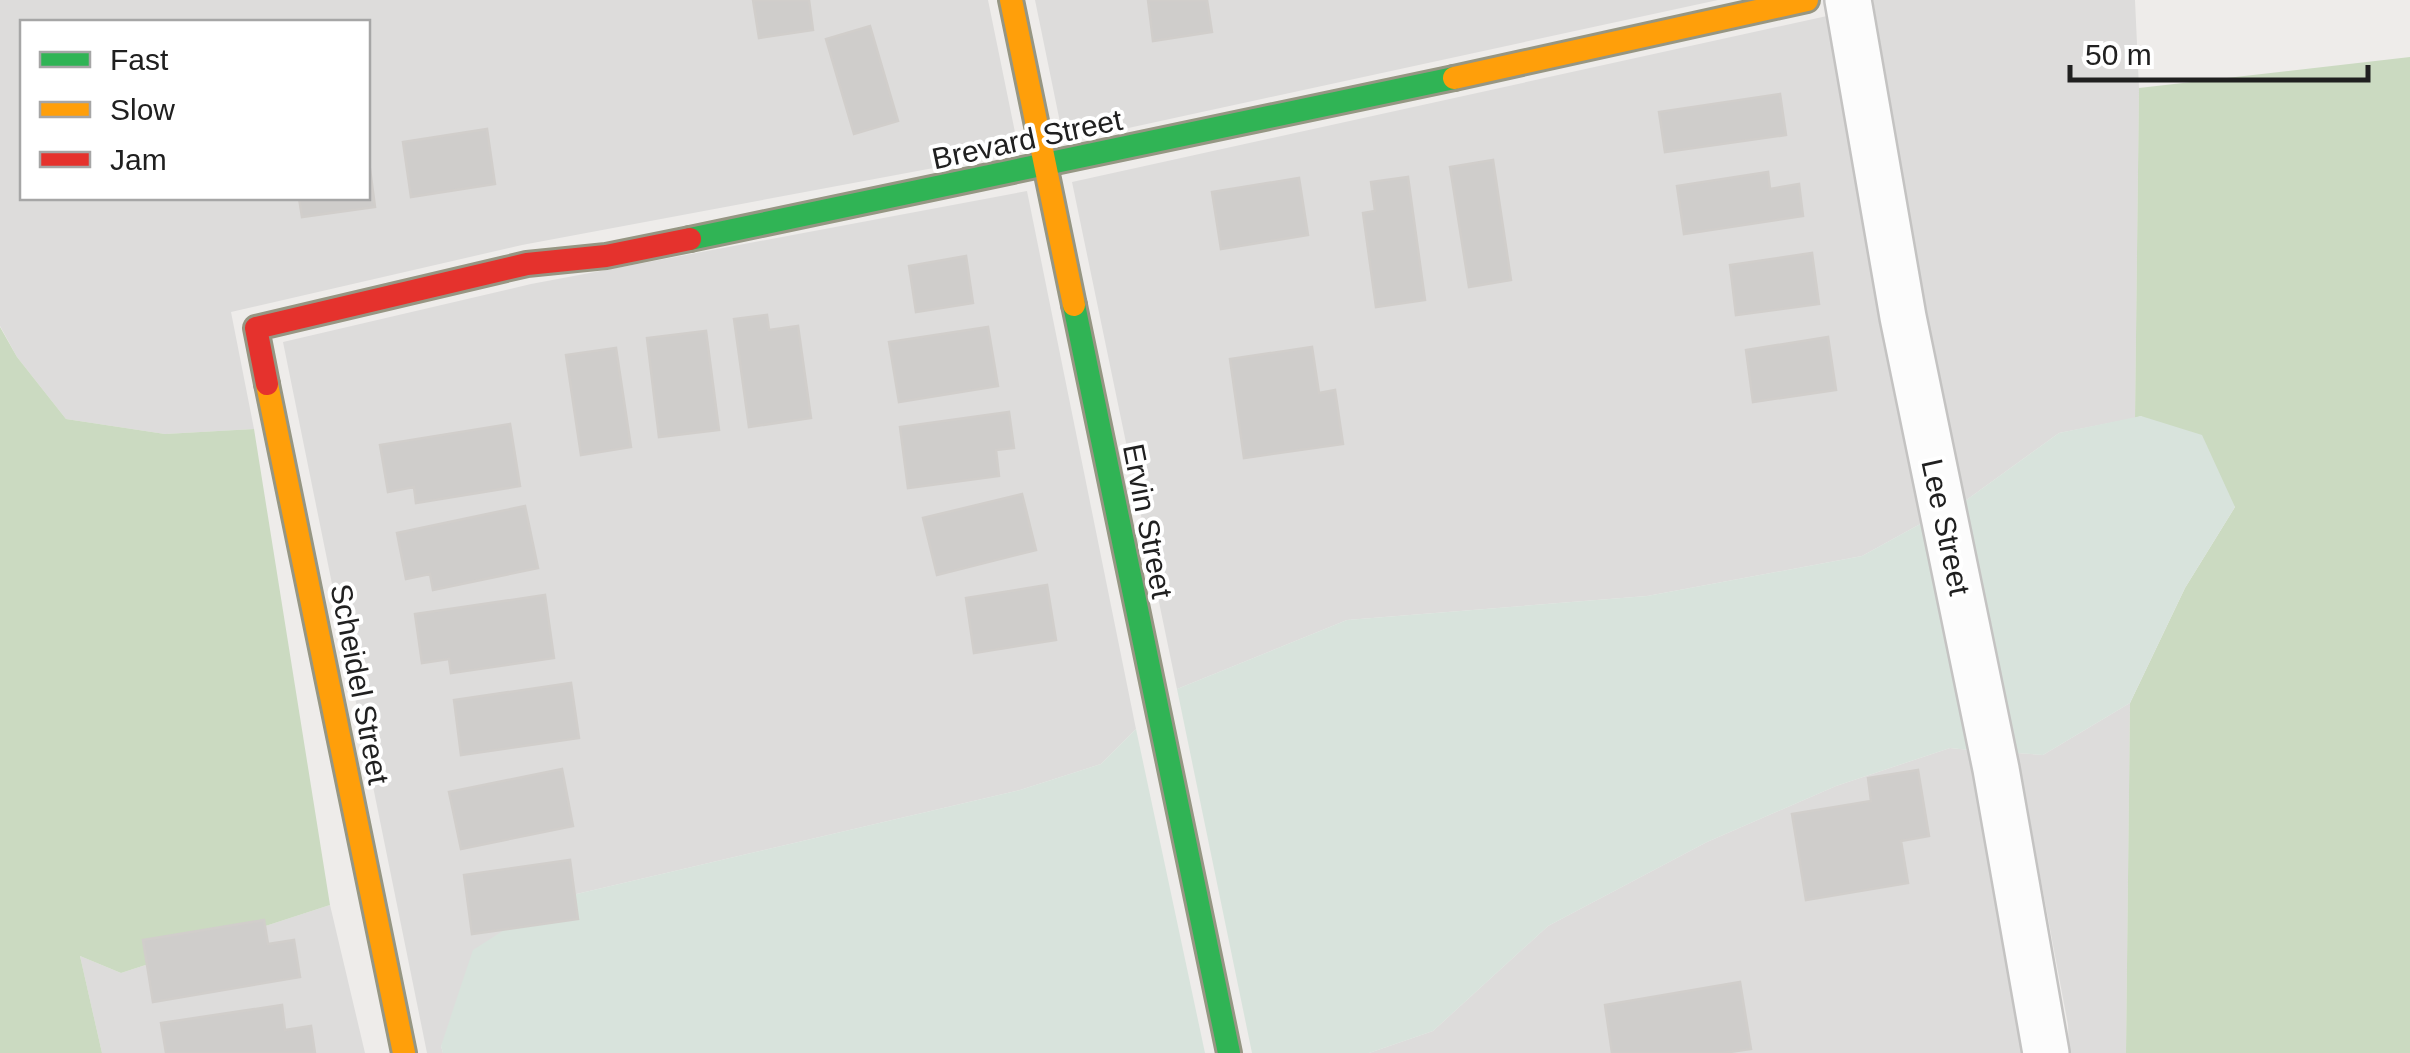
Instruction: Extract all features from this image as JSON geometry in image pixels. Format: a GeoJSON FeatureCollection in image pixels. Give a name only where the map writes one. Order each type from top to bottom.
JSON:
{"type":"FeatureCollection","features":[{"type":"Feature","properties":{"kind":"street","name":"Ervin Street"},"geometry":{"type":"LineString","coordinates":[[1011,0],[1229,1053]]}},
{"type":"Feature","properties":{"kind":"street","name":"Brevard Street"},"geometry":{"type":"LineString","coordinates":[[256,328],[528,264],[606,256],[1046,167],[1808,0]]}},
{"type":"Feature","properties":{"kind":"street","name":"Lee Street"},"geometry":{"type":"LineString","coordinates":[[1848,0],[1903,317],[1996,769],[2046,1053]]}},
{"type":"Feature","properties":{"kind":"street","name":"Scheidel Street"},"geometry":{"type":"LineString","coordinates":[[256,328],[404,1053]]}},
{"type":"Feature","properties":{"kind":"shaded area"},"geometry":{"type":"Polygon","coordinates":[[[0,0],[988,0],[1019,152],[522,245],[231,312],[254,429],[165,434],[66,419],[17,357],[0,326],[0,0]]]}},
{"type":"Feature","properties":{"kind":"shaded area"},"geometry":{"type":"Polygon","coordinates":[[[1035,0],[1718,0],[1064,142],[1035,0]]]}},
{"type":"Feature","properties":{"kind":"shaded area"},"geometry":{"type":"Polygon","coordinates":[[[1873,0],[2135,0],[2139,88],[2135,418],[2059,433],[1965,501],[1926,313],[1873,0]]]}},
{"type":"Feature","properties":{"kind":"shaded area"},"geometry":{"type":"Polygon","coordinates":[[[1827,16],[1880,320],[1922,523],[1862,556],[1647,596],[1347,620],[1177,689],[1072,182],[1827,16]]]}},
{"type":"Feature","properties":{"kind":"shaded area"},"geometry":{"type":"Polygon","coordinates":[[[1027,191],[1136,729],[1101,764],[1020,790],[551,900],[441,1046],[443,1053],[427,1053],[283,342],[531,284],[1027,191]]]}},
{"type":"Feature","properties":{"kind":"shaded area"},"geometry":{"type":"Polygon","coordinates":[[[2141,416],[2202,435],[2235,507],[2185,588],[2130,703],[2043,755],[2017,753],[1965,501],[2059,433],[2141,416]]]}},
{"type":"Feature","properties":{"kind":"shaded area"},"geometry":{"type":"Polygon","coordinates":[[[1922,523],[1969,750],[1950,748],[1836,786],[1707,842],[1548,926],[1433,1031],[1369,1053],[1252,1053],[1177,689],[1347,620],[1647,596],[1862,556],[1922,523]]]}},
{"type":"Feature","properties":{"kind":"shaded area"},"geometry":{"type":"Polygon","coordinates":[[[2130,703],[2126,1053],[2069,1053],[2068,1025],[2017,753],[2043,755],[2130,703]]]}},
{"type":"Feature","properties":{"kind":"shaded area"},"geometry":{"type":"Polygon","coordinates":[[[1136,729],[1205,1053],[443,1053],[441,1046],[473,950],[551,900],[1020,790],[1101,764],[1136,729]]]}},
{"type":"Feature","properties":{"kind":"shaded area"},"geometry":{"type":"Polygon","coordinates":[[[1950,748],[1969,750],[2023,1053],[1369,1053],[1433,1031],[1548,926],[1707,842],[1836,786],[1950,748]]]}},
{"type":"Feature","properties":{"kind":"shaded area"},"geometry":{"type":"Polygon","coordinates":[[[330,905],[365,1053],[102,1053],[80,956],[121,973],[330,905]]]}},
{"type":"Feature","properties":{"kind":"green space"},"geometry":{"type":"Polygon","coordinates":[[[2410,57],[2410,1053],[2126,1053],[2130,703],[2185,588],[2235,507],[2141,416],[2135,418],[2139,88],[2410,57]]]}},
{"type":"Feature","properties":{"kind":"green space"},"geometry":{"type":"Polygon","coordinates":[[[0,327],[17,357],[66,419],[165,434],[254,429],[330,905],[121,973],[80,956],[102,1053],[0,1053],[0,327]]]}},
{"type":"Feature","properties":{"kind":"building"},"geometry":{"type":"Polygon","coordinates":[[[753,0],[809,0],[813,30],[759,38],[753,0]]]}},
{"type":"Feature","properties":{"kind":"building"},"geometry":{"type":"Polygon","coordinates":[[[1148,0],[1207,0],[1212,32],[1153,41],[1148,0]]]}},
{"type":"Feature","properties":{"kind":"building"},"geometry":{"type":"Polygon","coordinates":[[[870,26],[898,121],[854,134],[826,39],[870,26]]]}},
{"type":"Feature","properties":{"kind":"building"},"geometry":{"type":"Polygon","coordinates":[[[1780,94],[1786,135],[1665,152],[1659,112],[1780,94]]]}},
{"type":"Feature","properties":{"kind":"building"},"geometry":{"type":"Polygon","coordinates":[[[487,129],[495,184],[411,197],[403,142],[487,129]]]}},
{"type":"Feature","properties":{"kind":"building"},"geometry":{"type":"Polygon","coordinates":[[[1493,160],[1511,280],[1469,287],[1450,167],[1493,160]]]}},
{"type":"Feature","properties":{"kind":"building"},"geometry":{"type":"Polygon","coordinates":[[[370,169],[375,207],[302,217],[299,200],[370,200],[370,169]]]}},
{"type":"Feature","properties":{"kind":"building"},"geometry":{"type":"Polygon","coordinates":[[[1768,172],[1770,189],[1799,184],[1803,216],[1684,234],[1677,186],[1768,172]]]}},
{"type":"Feature","properties":{"kind":"building"},"geometry":{"type":"Polygon","coordinates":[[[1408,177],[1425,300],[1376,307],[1363,213],[1375,211],[1371,182],[1408,177]]]}},
{"type":"Feature","properties":{"kind":"building"},"geometry":{"type":"Polygon","coordinates":[[[1299,178],[1308,235],[1221,249],[1212,192],[1299,178]]]}},
{"type":"Feature","properties":{"kind":"building"},"geometry":{"type":"Polygon","coordinates":[[[1812,253],[1819,304],[1736,315],[1730,265],[1812,253]]]}},
{"type":"Feature","properties":{"kind":"building"},"geometry":{"type":"Polygon","coordinates":[[[966,256],[973,303],[916,312],[909,266],[966,256]]]}},
{"type":"Feature","properties":{"kind":"building"},"geometry":{"type":"Polygon","coordinates":[[[767,315],[769,330],[798,326],[811,418],[749,427],[734,319],[767,315]]]}},
{"type":"Feature","properties":{"kind":"building"},"geometry":{"type":"Polygon","coordinates":[[[988,327],[998,386],[899,402],[889,342],[988,327]]]}},
{"type":"Feature","properties":{"kind":"building"},"geometry":{"type":"Polygon","coordinates":[[[706,331],[719,430],[659,437],[647,338],[706,331]]]}},
{"type":"Feature","properties":{"kind":"building"},"geometry":{"type":"Polygon","coordinates":[[[1828,337],[1836,390],[1753,402],[1746,350],[1828,337]]]}},
{"type":"Feature","properties":{"kind":"building"},"geometry":{"type":"Polygon","coordinates":[[[1312,347],[1319,393],[1335,390],[1343,444],[1244,458],[1230,359],[1312,347]]]}},
{"type":"Feature","properties":{"kind":"building"},"geometry":{"type":"Polygon","coordinates":[[[616,348],[631,447],[581,455],[566,355],[616,348]]]}},
{"type":"Feature","properties":{"kind":"building"},"geometry":{"type":"Polygon","coordinates":[[[1009,412],[1014,448],[996,450],[999,476],[908,488],[900,427],[1009,412]]]}},
{"type":"Feature","properties":{"kind":"building"},"geometry":{"type":"Polygon","coordinates":[[[510,424],[520,486],[416,503],[414,487],[388,492],[380,445],[510,424]]]}},
{"type":"Feature","properties":{"kind":"building"},"geometry":{"type":"Polygon","coordinates":[[[1022,494],[1036,550],[937,575],[923,518],[1022,494]]]}},
{"type":"Feature","properties":{"kind":"building"},"geometry":{"type":"Polygon","coordinates":[[[525,506],[538,568],[433,590],[430,574],[406,579],[397,533],[525,506]]]}},
{"type":"Feature","properties":{"kind":"building"},"geometry":{"type":"Polygon","coordinates":[[[1047,585],[1056,640],[974,653],[966,598],[1047,585]]]}},
{"type":"Feature","properties":{"kind":"building"},"geometry":{"type":"Polygon","coordinates":[[[545,595],[554,658],[451,673],[449,659],[422,663],[415,614],[545,595]]]}},
{"type":"Feature","properties":{"kind":"building"},"geometry":{"type":"Polygon","coordinates":[[[571,683],[579,738],[461,755],[454,700],[571,683]]]}},
{"type":"Feature","properties":{"kind":"building"},"geometry":{"type":"Polygon","coordinates":[[[562,769],[573,826],[461,849],[449,792],[562,769]]]}},
{"type":"Feature","properties":{"kind":"building"},"geometry":{"type":"Polygon","coordinates":[[[1918,770],[1929,836],[1901,841],[1908,883],[1806,900],[1792,814],[1871,801],[1868,778],[1918,770]]]}},
{"type":"Feature","properties":{"kind":"building"},"geometry":{"type":"Polygon","coordinates":[[[570,860],[578,919],[472,934],[464,875],[570,860]]]}},
{"type":"Feature","properties":{"kind":"building"},"geometry":{"type":"Polygon","coordinates":[[[264,920],[268,944],[294,940],[300,977],[153,1002],[143,940],[264,920]]]}},
{"type":"Feature","properties":{"kind":"building"},"geometry":{"type":"Polygon","coordinates":[[[1740,982],[1751,1049],[1723,1053],[1612,1053],[1605,1005],[1740,982]]]}},
{"type":"Feature","properties":{"kind":"building"},"geometry":{"type":"Polygon","coordinates":[[[282,1005],[285,1030],[311,1026],[315,1053],[166,1053],[161,1023],[282,1005]]]}},
{"type":"Feature","properties":{"kind":"traffic: fast"},"geometry":{"type":"LineString","coordinates":[[690,239],[1454,78]]}},
{"type":"Feature","properties":{"kind":"traffic: fast"},"geometry":{"type":"LineString","coordinates":[[1074,305],[1229,1053]]}},
{"type":"Feature","properties":{"kind":"traffic: slow"},"geometry":{"type":"LineString","coordinates":[[1011,0],[1074,305]]}},
{"type":"Feature","properties":{"kind":"traffic: slow"},"geometry":{"type":"LineString","coordinates":[[1454,78],[1807,0]]}},
{"type":"Feature","properties":{"kind":"traffic: slow"},"geometry":{"type":"LineString","coordinates":[[267,384],[404,1053]]}},
{"type":"Feature","properties":{"kind":"traffic: jam"},"geometry":{"type":"LineString","coordinates":[[267,384],[256,328],[527,264],[606,256],[690,239]]}}]}
